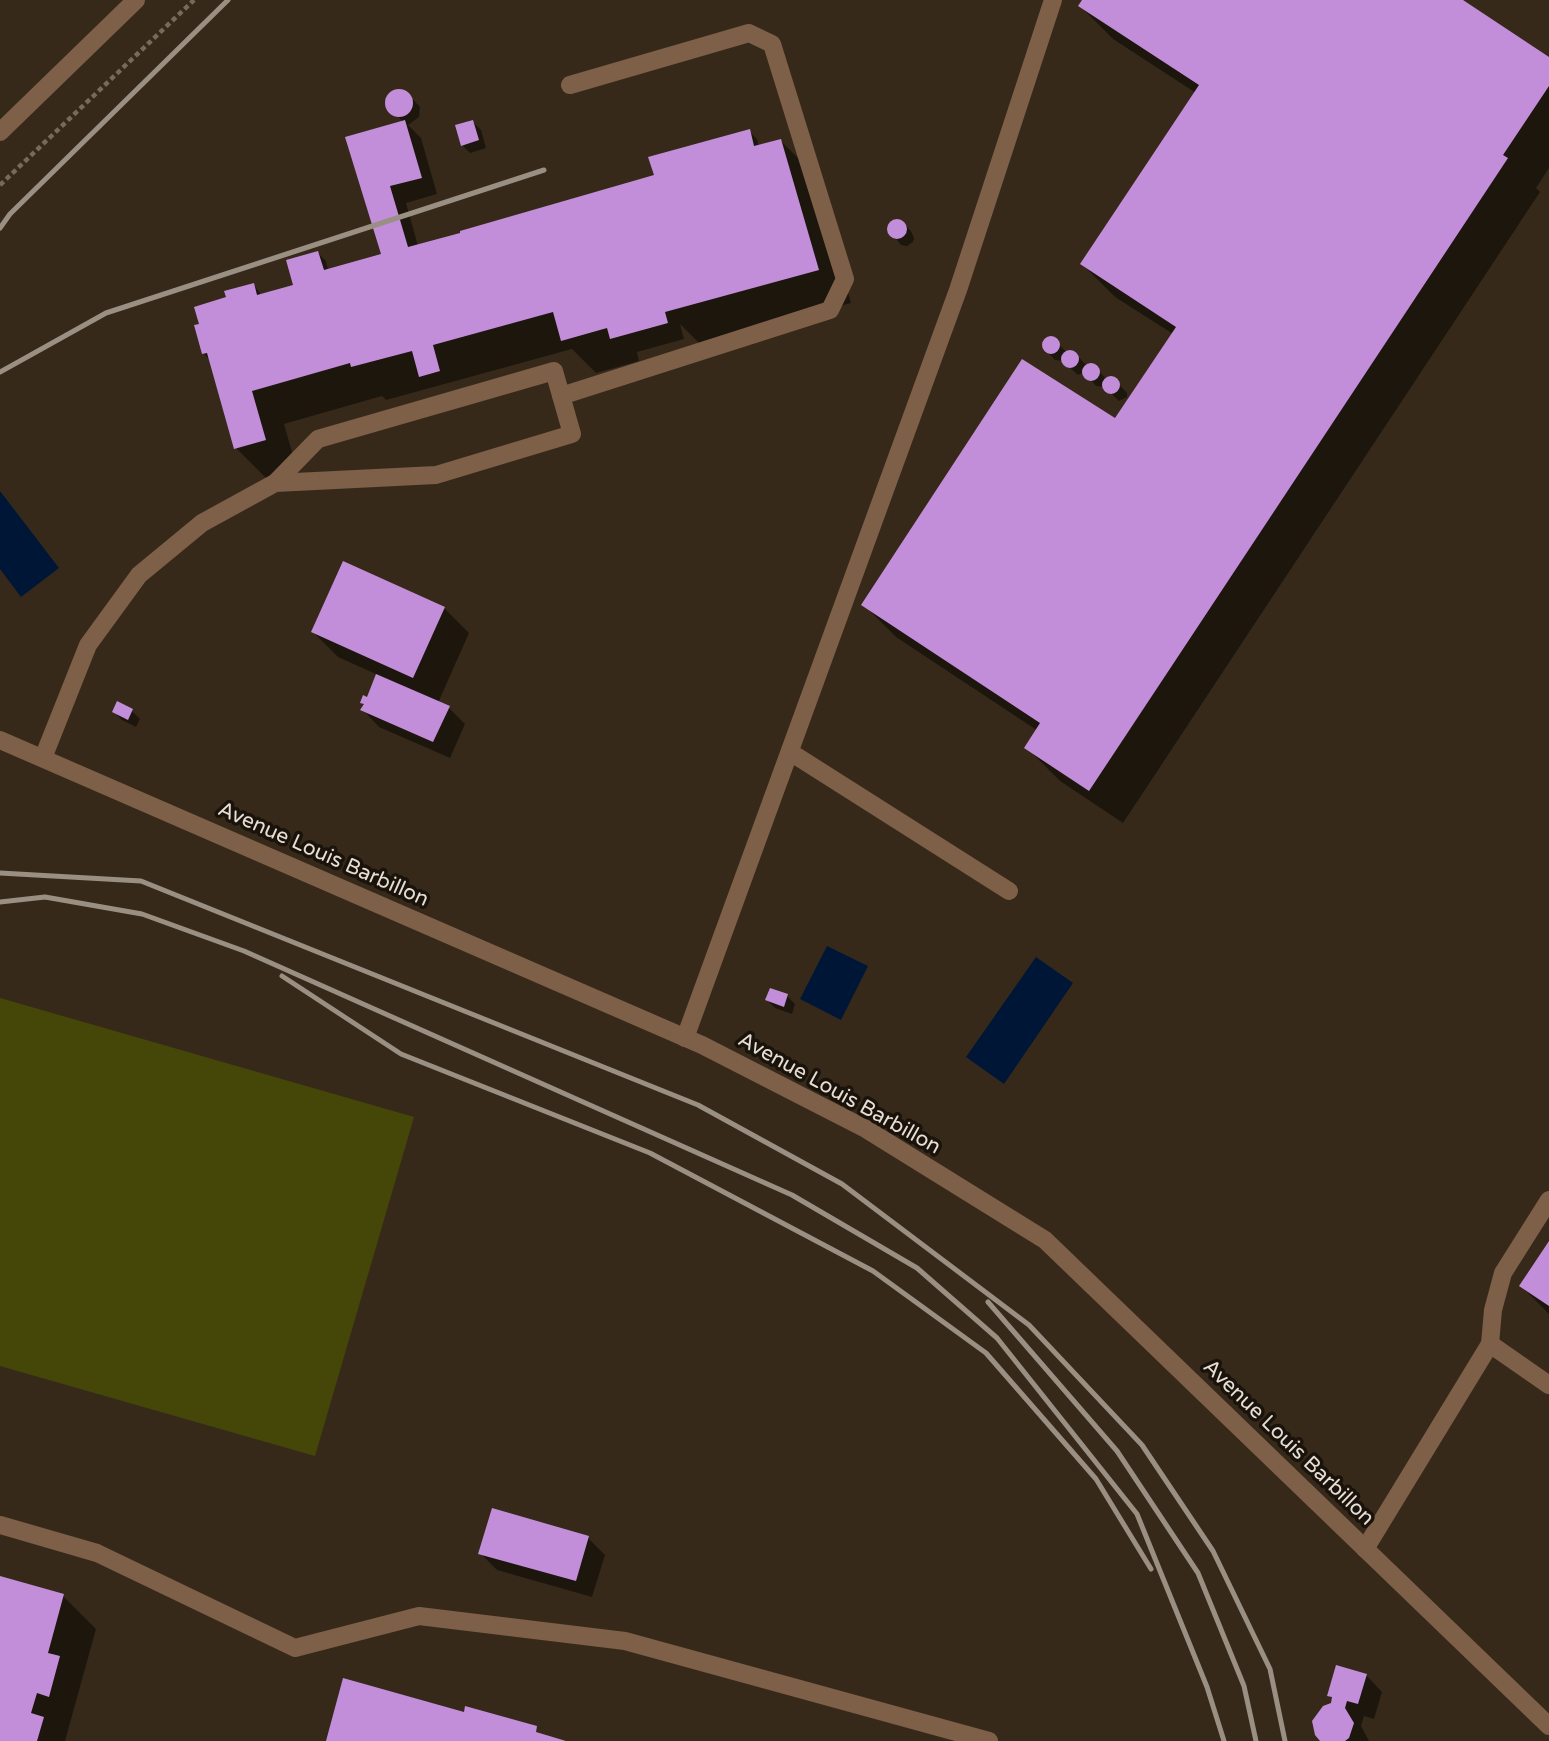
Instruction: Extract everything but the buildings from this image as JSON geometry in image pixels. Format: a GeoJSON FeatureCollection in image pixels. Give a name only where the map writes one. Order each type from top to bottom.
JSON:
{"type":"FeatureCollection","features":[{"type":"Feature","properties":{"kind":"street"},"geometry":{"type":"LineString","coordinates":[[0,132],[136,0]]}},
{"type":"Feature","properties":{"kind":"street"},"geometry":{"type":"LineString","coordinates":[[685,1038],[958,290],[1054,0]]}},
{"type":"Feature","properties":{"kind":"street"},"geometry":{"type":"LineString","coordinates":[[561,396],[830,310],[845,279],[772,44],[749,33],[570,85]]}},
{"type":"Feature","properties":{"kind":"street"},"geometry":{"type":"LineString","coordinates":[[43,758],[88,645],[139,575],[202,523],[275,483],[318,439],[554,370],[572,434],[436,475],[275,483]]}},
{"type":"Feature","properties":{"kind":"street","name":"Avenue Louis Barbillon"},"geometry":{"type":"LineString","coordinates":[[0,740],[685,1038],[866,1129],[1045,1240],[1549,1726]]}},
{"type":"Feature","properties":{"kind":"street"},"geometry":{"type":"LineString","coordinates":[[790,752],[1009,891]]}},
{"type":"Feature","properties":{"kind":"street"},"geometry":{"type":"LineString","coordinates":[[1365,1549],[1490,1344],[1493,1310],[1503,1273],[1549,1200]]}},
{"type":"Feature","properties":{"kind":"street"},"geometry":{"type":"LineString","coordinates":[[1490,1344],[1549,1385]]}},
{"type":"Feature","properties":{"kind":"street"},"geometry":{"type":"LineString","coordinates":[[0,1525],[97,1553],[295,1648],[419,1615],[625,1641],[989,1741]]}},
{"type":"Feature","properties":{"kind":"path"},"geometry":{"type":"LineString","coordinates":[[0,185],[194,0]]}},
{"type":"Feature","properties":{"kind":"shaded area"},"geometry":{"type":"Polygon","coordinates":[[[0,998],[414,1117],[315,1456],[0,1366],[0,998]]]}},
{"type":"Feature","properties":{"kind":"water"},"geometry":{"type":"Polygon","coordinates":[[[0,491],[59,568],[21,597],[0,569],[0,491]]]}},
{"type":"Feature","properties":{"kind":"water"},"geometry":{"type":"Polygon","coordinates":[[[827,946],[868,966],[841,1020],[800,999],[827,946]]]}},
{"type":"Feature","properties":{"kind":"water"},"geometry":{"type":"Polygon","coordinates":[[[1036,957],[1073,983],[1004,1084],[966,1057],[1036,957]]]}},
{"type":"Feature","properties":{"kind":"railway"},"geometry":{"type":"LineString","coordinates":[[0,228],[10,214],[228,0]]}},
{"type":"Feature","properties":{"kind":"railway"},"geometry":{"type":"LineString","coordinates":[[0,372],[106,313],[544,170]]}},
{"type":"Feature","properties":{"kind":"railway"},"geometry":{"type":"LineString","coordinates":[[0,873],[141,881],[698,1105],[842,1184],[1029,1325],[1142,1445],[1213,1551],[1270,1669],[1285,1741]]}},
{"type":"Feature","properties":{"kind":"railway"},"geometry":{"type":"LineString","coordinates":[[0,902],[45,897],[142,914],[244,951],[792,1195],[917,1268],[997,1338],[1137,1514],[1207,1687],[1224,1741]]}},
{"type":"Feature","properties":{"kind":"railway"},"geometry":{"type":"LineString","coordinates":[[282,976],[401,1054],[650,1153],[873,1271],[986,1353],[1096,1479],[1151,1569]]}},
{"type":"Feature","properties":{"kind":"railway"},"geometry":{"type":"LineString","coordinates":[[988,1302],[1117,1451],[1198,1573],[1244,1686],[1256,1741]]}}]}
